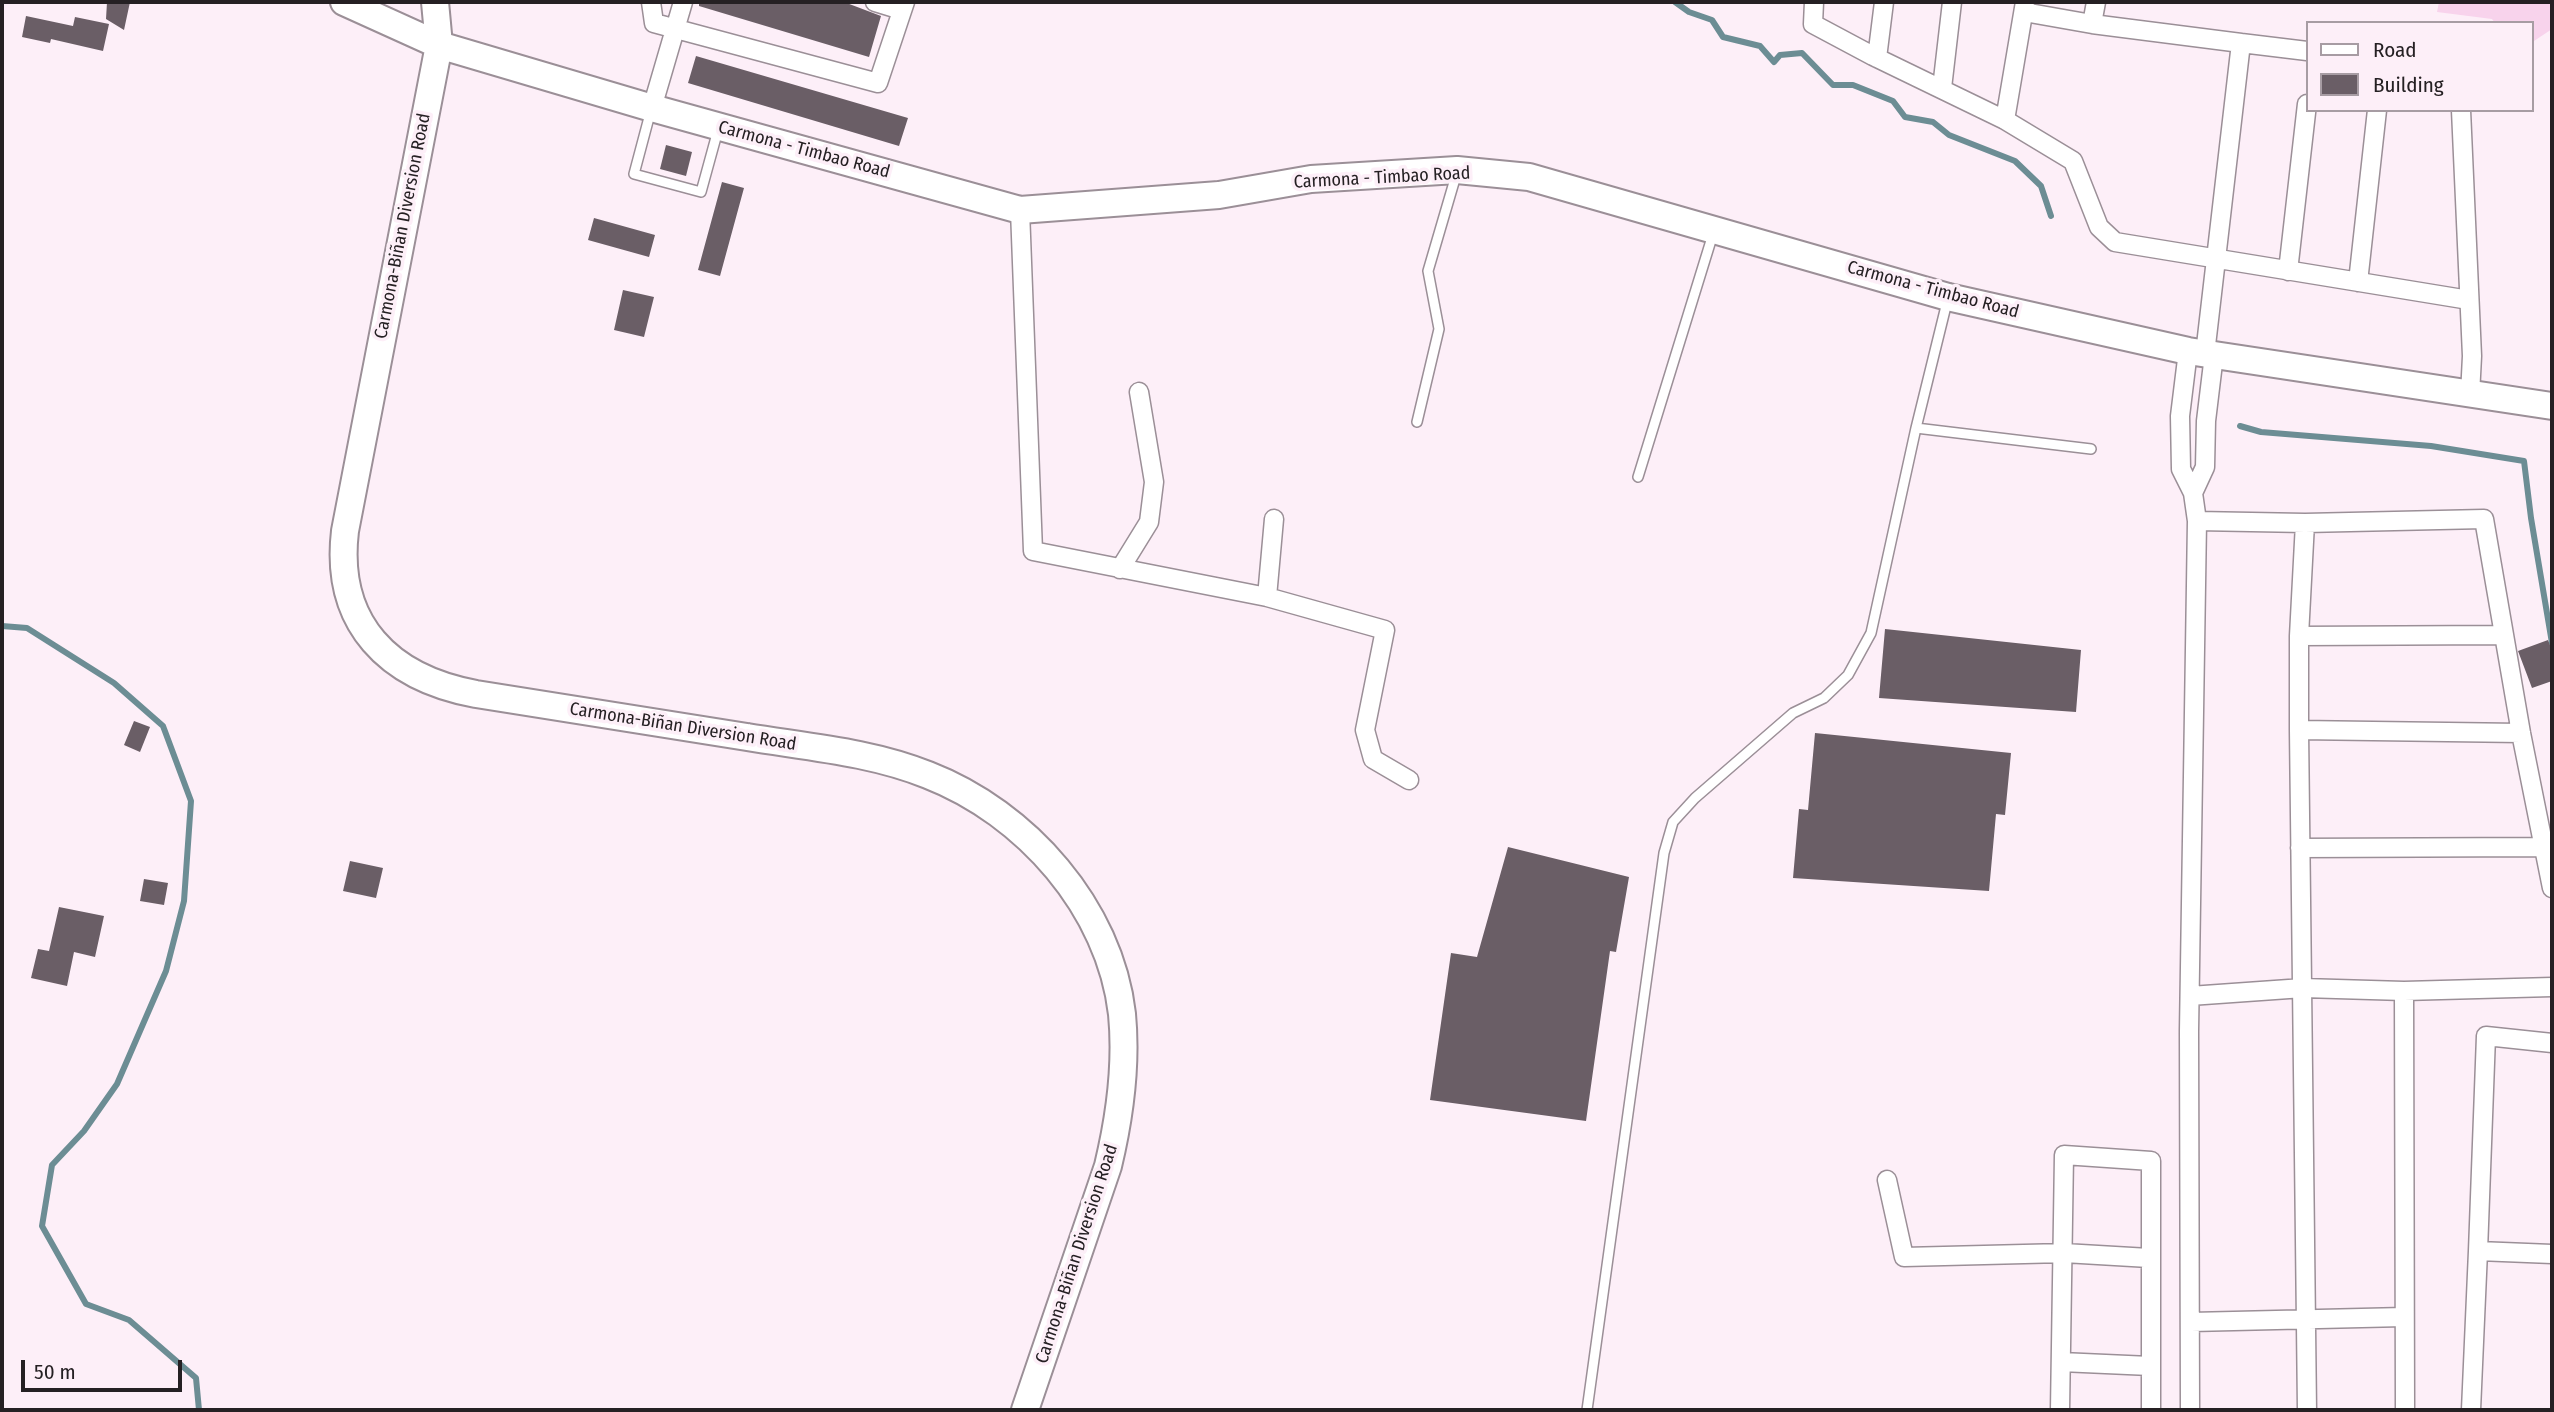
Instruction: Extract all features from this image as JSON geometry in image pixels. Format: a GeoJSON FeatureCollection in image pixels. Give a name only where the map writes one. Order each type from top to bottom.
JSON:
{"type":"FeatureCollection","features":[{"type":"Feature","properties":{"kind":"main road","name":"Carmona - Timbao Road"},"geometry":{"type":"LineString","coordinates":[[344,2],[439,45],[652,108],[1020,210],[1219,195],[1311,179],[1458,170],[1529,177],[1715,228],[1948,297],[2202,354],[2552,406]]}},
{"type":"Feature","properties":{"kind":"main road","name":"Carmona-Biñan Diversion Road"},"geometry":{"type":"LineString","coordinates":[[435,2],[439,45],[345,531],[343,566],[355,610],[372,640],[384,654],[412,674],[440,686],[490,697],[860,755],[929,775],[962,790],[998,814],[1027,836],[1055,867],[1083,904],[1107,957],[1121,1011],[1124,1067],[1116,1133],[1108,1166],[1025,1410]]}},
{"type":"Feature","properties":{"kind":"street"},"geometry":{"type":"LineString","coordinates":[[651,2],[654,23],[878,83],[903,6],[875,2]]}},
{"type":"Feature","properties":{"kind":"street"},"geometry":{"type":"LineString","coordinates":[[652,108],[683,2]]}},
{"type":"Feature","properties":{"kind":"street"},"geometry":{"type":"LineString","coordinates":[[1814,2],[1813,24],[2005,120],[2073,161],[2099,227],[2115,242],[2469,300]]}},
{"type":"Feature","properties":{"kind":"street"},"geometry":{"type":"LineString","coordinates":[[1877,58],[1884,2]]}},
{"type":"Feature","properties":{"kind":"street"},"geometry":{"type":"LineString","coordinates":[[1942,88],[1952,2]]}},
{"type":"Feature","properties":{"kind":"street"},"geometry":{"type":"LineString","coordinates":[[2092,24],[2095,2]]}},
{"type":"Feature","properties":{"kind":"street"},"geometry":{"type":"LineString","coordinates":[[2005,120],[2024,7],[2092,24],[2306,51]]}},
{"type":"Feature","properties":{"kind":"street"},"geometry":{"type":"LineString","coordinates":[[2190,1410],[2190,996],[2197,521],[2193,493],[2181,469],[2180,416],[2202,354],[2217,259],[2241,43]]}},
{"type":"Feature","properties":{"kind":"street"},"geometry":{"type":"LineString","coordinates":[[2288,271],[2306,112]]}},
{"type":"Feature","properties":{"kind":"street"},"geometry":{"type":"LineString","coordinates":[[2358,282],[2377,112]]}},
{"type":"Feature","properties":{"kind":"street"},"geometry":{"type":"LineString","coordinates":[[2461,112],[2470,395]]}},
{"type":"Feature","properties":{"kind":"street"},"geometry":{"type":"LineString","coordinates":[[1020,210],[1034,551],[1267,597],[1385,630],[1364,730],[1373,759],[1409,779]]}},
{"type":"Feature","properties":{"kind":"street"},"geometry":{"type":"LineString","coordinates":[[2193,493],[2205,467],[2206,421],[2202,354]]}},
{"type":"Feature","properties":{"kind":"street"},"geometry":{"type":"LineString","coordinates":[[1120,569],[1149,523],[1154,482],[1139,392]]}},
{"type":"Feature","properties":{"kind":"street"},"geometry":{"type":"LineString","coordinates":[[1267,597],[1274,519]]}},
{"type":"Feature","properties":{"kind":"street"},"geometry":{"type":"LineString","coordinates":[[2197,521],[2305,523],[2484,519],[2521,733],[2552,888]]}},
{"type":"Feature","properties":{"kind":"street"},"geometry":{"type":"LineString","coordinates":[[2305,523],[2299,636],[2299,730],[2307,1410]]}},
{"type":"Feature","properties":{"kind":"street"},"geometry":{"type":"LineString","coordinates":[[2299,636],[2504,635]]}},
{"type":"Feature","properties":{"kind":"street"},"geometry":{"type":"LineString","coordinates":[[2299,730],[2521,733]]}},
{"type":"Feature","properties":{"kind":"street"},"geometry":{"type":"LineString","coordinates":[[2300,848],[2544,848]]}},
{"type":"Feature","properties":{"kind":"street"},"geometry":{"type":"LineString","coordinates":[[2190,996],[2303,988],[2404,991],[2552,988]]}},
{"type":"Feature","properties":{"kind":"street"},"geometry":{"type":"LineString","coordinates":[[2404,991],[2404,1410]]}},
{"type":"Feature","properties":{"kind":"street"},"geometry":{"type":"LineString","coordinates":[[2471,1410],[2486,1036],[2552,1043]]}},
{"type":"Feature","properties":{"kind":"street"},"geometry":{"type":"LineString","coordinates":[[2060,1410],[2064,1156],[2151,1161],[2151,1410]]}},
{"type":"Feature","properties":{"kind":"street"},"geometry":{"type":"LineString","coordinates":[[1887,1180],[1903,1257],[2064,1253],[2150,1258]]}},
{"type":"Feature","properties":{"kind":"street"},"geometry":{"type":"LineString","coordinates":[[2478,1251],[2552,1254]]}},
{"type":"Feature","properties":{"kind":"street"},"geometry":{"type":"LineString","coordinates":[[2190,1322],[2404,1317]]}},
{"type":"Feature","properties":{"kind":"street"},"geometry":{"type":"LineString","coordinates":[[2061,1362],[2150,1366]]}},
{"type":"Feature","properties":{"kind":"lane"},"geometry":{"type":"LineString","coordinates":[[652,108],[634,174],[701,192],[719,127]]}},
{"type":"Feature","properties":{"kind":"lane"},"geometry":{"type":"LineString","coordinates":[[1417,422],[1439,329],[1428,271],[1458,170]]}},
{"type":"Feature","properties":{"kind":"lane"},"geometry":{"type":"LineString","coordinates":[[1638,477],[1715,228]]}},
{"type":"Feature","properties":{"kind":"lane"},"geometry":{"type":"LineString","coordinates":[[1587,1410],[1664,853],[1673,822],[1695,798],[1793,713],[1824,698],[1849,675],[1871,633],[1948,297]]}},
{"type":"Feature","properties":{"kind":"lane"},"geometry":{"type":"LineString","coordinates":[[1916,428],[2091,449]]}},
{"type":"Feature","properties":{"kind":"shaded area"},"geometry":{"type":"Polygon","coordinates":[[[2439,2],[2552,2],[2552,29],[2533,42],[2533,21],[2494,21],[2437,12],[2439,2]]]}},
{"type":"Feature","properties":{"kind":"building"},"geometry":{"type":"Polygon","coordinates":[[[107,2],[130,2],[124,30],[106,19],[107,2]]]}},
{"type":"Feature","properties":{"kind":"building"},"geometry":{"type":"Polygon","coordinates":[[[699,2],[844,2],[881,16],[869,57],[699,6],[699,2]]]}},
{"type":"Feature","properties":{"kind":"building"},"geometry":{"type":"Polygon","coordinates":[[[26,16],[73,26],[75,17],[109,24],[103,51],[51,39],[50,43],[22,37],[26,16]]]}},
{"type":"Feature","properties":{"kind":"building"},"geometry":{"type":"Polygon","coordinates":[[[696,56],[908,118],[899,146],[688,83],[696,56]]]}},
{"type":"Feature","properties":{"kind":"building"},"geometry":{"type":"Polygon","coordinates":[[[666,145],[692,152],[686,176],[660,169],[666,145]]]}},
{"type":"Feature","properties":{"kind":"building"},"geometry":{"type":"Polygon","coordinates":[[[722,182],[744,188],[720,276],[698,270],[722,182]]]}},
{"type":"Feature","properties":{"kind":"building"},"geometry":{"type":"Polygon","coordinates":[[[594,218],[655,235],[649,257],[588,240],[594,218]]]}},
{"type":"Feature","properties":{"kind":"building"},"geometry":{"type":"Polygon","coordinates":[[[623,290],[654,297],[644,337],[614,330],[623,290]]]}},
{"type":"Feature","properties":{"kind":"building"},"geometry":{"type":"Polygon","coordinates":[[[1885,629],[2081,650],[2076,712],[1879,698],[1885,629]]]}},
{"type":"Feature","properties":{"kind":"building"},"geometry":{"type":"Polygon","coordinates":[[[2548,640],[2552,650],[2552,681],[2532,688],[2518,651],[2548,640]]]}},
{"type":"Feature","properties":{"kind":"building"},"geometry":{"type":"Polygon","coordinates":[[[134,721],[150,727],[140,752],[124,745],[134,721]]]}},
{"type":"Feature","properties":{"kind":"building"},"geometry":{"type":"Polygon","coordinates":[[[1815,733],[2011,753],[2005,815],[1996,814],[1989,891],[1793,878],[1799,809],[1808,810],[1815,733]]]}},
{"type":"Feature","properties":{"kind":"building"},"geometry":{"type":"Polygon","coordinates":[[[1508,847],[1629,877],[1616,952],[1610,951],[1586,1121],[1430,1100],[1451,953],[1477,957],[1508,847]]]}},
{"type":"Feature","properties":{"kind":"building"},"geometry":{"type":"Polygon","coordinates":[[[350,861],[383,868],[376,898],[343,891],[350,861]]]}},
{"type":"Feature","properties":{"kind":"building"},"geometry":{"type":"Polygon","coordinates":[[[144,879],[168,883],[164,905],[140,901],[144,879]]]}},
{"type":"Feature","properties":{"kind":"building"},"geometry":{"type":"Polygon","coordinates":[[[59,907],[104,916],[95,957],[74,952],[67,986],[31,978],[38,949],[49,951],[59,907]]]}},
{"type":"Feature","properties":{"kind":"waterway"},"geometry":{"type":"LineString","coordinates":[[1675,2],[1689,12],[1712,20],[1723,37],[1760,46],[1774,62],[1780,55],[1802,53],[1833,85],[1853,85],[1893,101],[1905,117],[1933,122],[1949,135],[2015,161],[2041,186],[2051,216]]}},
{"type":"Feature","properties":{"kind":"waterway"},"geometry":{"type":"LineString","coordinates":[[2240,426],[2261,432],[2431,446],[2524,461],[2552,643]]}},
{"type":"Feature","properties":{"kind":"waterway"},"geometry":{"type":"LineString","coordinates":[[2,626],[27,628],[114,683],[163,726],[191,801],[184,901],[166,971],[117,1084],[84,1131],[52,1165],[42,1226],[86,1304],[129,1320],[196,1378],[199,1410]]}}]}
